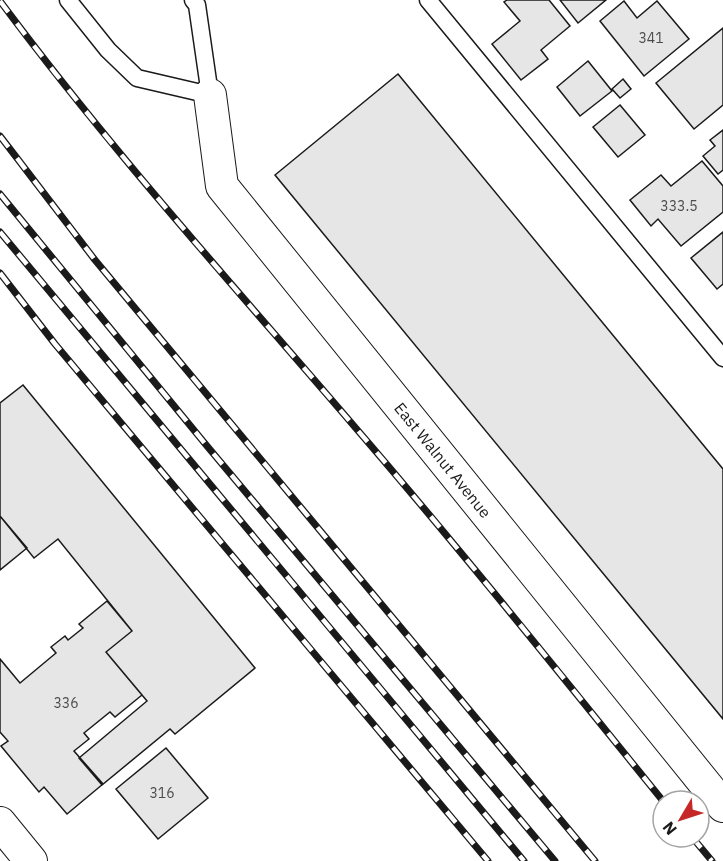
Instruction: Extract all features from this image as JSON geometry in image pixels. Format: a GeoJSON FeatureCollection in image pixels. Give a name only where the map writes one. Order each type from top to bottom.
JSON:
{"type":"FeatureCollection","features":[{"type":"Feature","properties":{"kind":"street","name":"East Walnut Avenue"},"geometry":{"type":"LineString","coordinates":[[210,95],[222,186],[723,806]]}},
{"type":"Feature","properties":{"kind":"street"},"geometry":{"type":"LineString","coordinates":[[0,823],[31,861]]}},
{"type":"Feature","properties":{"kind":"lane"},"geometry":{"type":"LineString","coordinates":[[68,0],[108,50],[137,78],[210,95],[197,5],[193,0]]}},
{"type":"Feature","properties":{"kind":"lane"},"geometry":{"type":"LineString","coordinates":[[428,0],[723,358]]}},
{"type":"Feature","properties":{"kind":"building"},"geometry":{"type":"Polygon","coordinates":[[[507,0],[549,0],[570,26],[541,50],[548,59],[521,80],[492,44],[520,21],[504,2],[507,0]]]}},
{"type":"Feature","properties":{"kind":"building"},"geometry":{"type":"Polygon","coordinates":[[[560,0],[606,0],[578,23],[560,0]]]}},
{"type":"Feature","properties":{"kind":"building"},"geometry":{"type":"Polygon","coordinates":[[[624,1],[637,18],[657,1],[689,39],[644,76],[600,21],[624,1]]]}},
{"type":"Feature","properties":{"kind":"building"},"geometry":{"type":"Polygon","coordinates":[[[723,28],[723,105],[694,129],[656,83],[723,28]]]}},
{"type":"Feature","properties":{"kind":"building"},"geometry":{"type":"Polygon","coordinates":[[[588,61],[612,91],[580,116],[557,87],[588,61]]]}},
{"type":"Feature","properties":{"kind":"building"},"geometry":{"type":"Polygon","coordinates":[[[398,74],[723,469],[723,719],[275,175],[398,74]]]}},
{"type":"Feature","properties":{"kind":"building"},"geometry":{"type":"Polygon","coordinates":[[[623,79],[631,89],[620,98],[612,89],[623,79]]]}},
{"type":"Feature","properties":{"kind":"building"},"geometry":{"type":"Polygon","coordinates":[[[620,105],[645,135],[618,157],[593,127],[620,105]]]}},
{"type":"Feature","properties":{"kind":"building"},"geometry":{"type":"Polygon","coordinates":[[[723,130],[723,170],[718,174],[703,156],[715,146],[710,140],[723,130]]]}},
{"type":"Feature","properties":{"kind":"building"},"geometry":{"type":"Polygon","coordinates":[[[702,161],[723,186],[723,212],[681,246],[658,219],[651,226],[630,200],[661,175],[671,186],[702,161]]]}},
{"type":"Feature","properties":{"kind":"building"},"geometry":{"type":"Polygon","coordinates":[[[723,232],[723,284],[717,289],[691,258],[723,232]]]}},
{"type":"Feature","properties":{"kind":"building"},"geometry":{"type":"Polygon","coordinates":[[[23,385],[255,668],[175,734],[170,729],[102,785],[79,758],[147,701],[106,652],[132,631],[58,539],[34,558],[0,516],[0,403],[23,385]]]}},
{"type":"Feature","properties":{"kind":"building"},"geometry":{"type":"Polygon","coordinates":[[[0,516],[27,548],[0,570],[0,516]]]}},
{"type":"Feature","properties":{"kind":"building"},"geometry":{"type":"Polygon","coordinates":[[[107,601],[132,631],[106,652],[142,695],[115,717],[110,712],[84,733],[89,739],[74,751],[103,784],[67,814],[44,787],[39,792],[1,746],[8,741],[0,732],[0,659],[20,683],[56,653],[51,647],[65,636],[68,640],[83,628],[79,624],[107,601]]]}},
{"type":"Feature","properties":{"kind":"building"},"geometry":{"type":"Polygon","coordinates":[[[166,748],[208,798],[158,839],[116,789],[166,748]]]}},
{"type":"Feature","properties":{"kind":"railway"},"geometry":{"type":"LineString","coordinates":[[0,1],[129,164],[433,519],[653,789]]}},
{"type":"Feature","properties":{"kind":"railway"},"geometry":{"type":"LineString","coordinates":[[0,136],[95,260],[595,861]]}},
{"type":"Feature","properties":{"kind":"railway"},"geometry":{"type":"LineString","coordinates":[[0,194],[207,446],[555,861]]}},
{"type":"Feature","properties":{"kind":"railway"},"geometry":{"type":"LineString","coordinates":[[0,232],[524,861]]}},
{"type":"Feature","properties":{"kind":"railway"},"geometry":{"type":"LineString","coordinates":[[0,273],[55,344],[488,861]]}},
{"type":"Feature","properties":{"kind":"railway"},"geometry":{"type":"LineString","coordinates":[[702,849],[712,861]]}}]}
